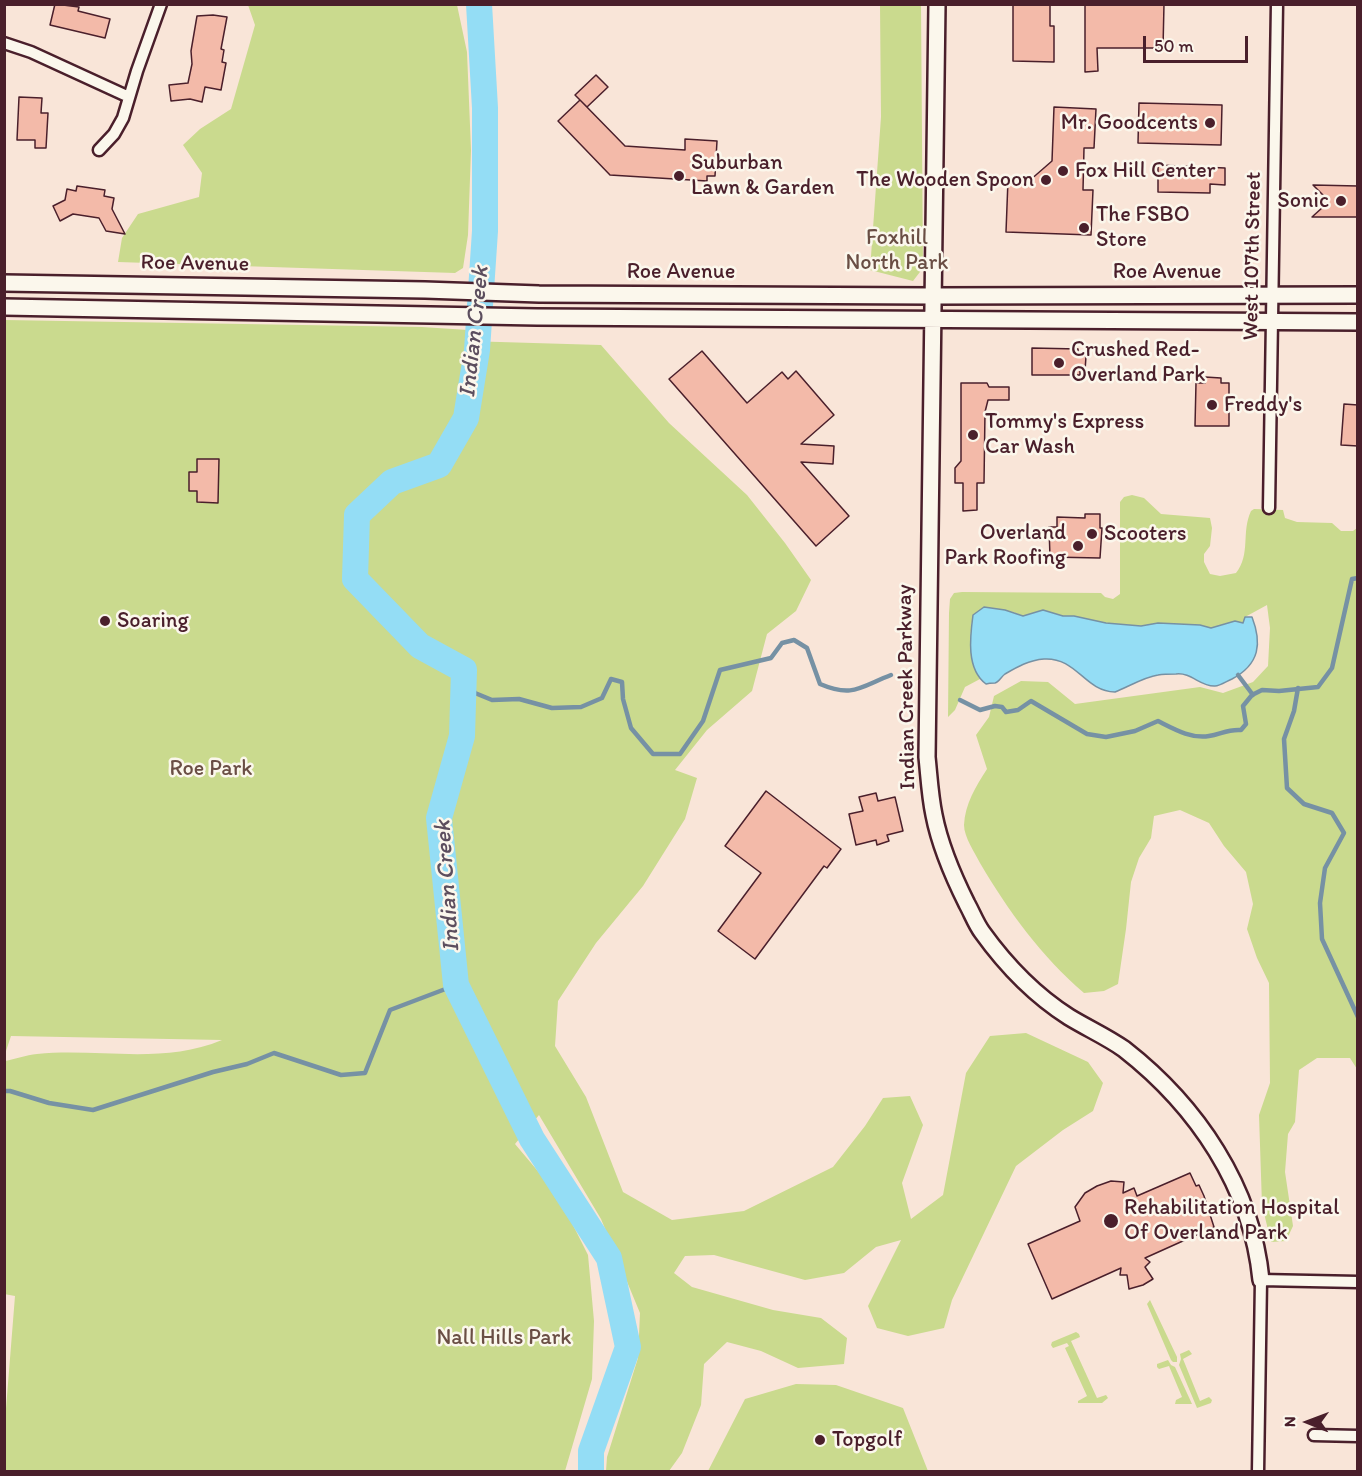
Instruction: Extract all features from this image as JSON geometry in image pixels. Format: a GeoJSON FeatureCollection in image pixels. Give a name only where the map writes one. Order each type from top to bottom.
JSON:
{"type":"FeatureCollection","features":[{"type":"Feature","properties":{"kind":"main road","name":"Indian Creek Parkway"},"geometry":{"type":"LineString","coordinates":[[937,4],[927,756],[934,815],[952,873],[981,931],[1023,981],[1066,1016],[1122,1048],[1162,1082],[1191,1113],[1223,1161],[1246,1212],[1259,1260],[1261,1280]]}},
{"type":"Feature","properties":{"kind":"main road","name":"Roe Avenue"},"geometry":{"type":"LineString","coordinates":[[4,283],[538,294],[1358,295]]}},
{"type":"Feature","properties":{"kind":"main road"},"geometry":{"type":"LineString","coordinates":[[123,309],[129,285]]}},
{"type":"Feature","properties":{"kind":"main road","name":"Roe Avenue"},"geometry":{"type":"LineString","coordinates":[[4,307],[537,317],[1358,322]]}},
{"type":"Feature","properties":{"kind":"street"},"geometry":{"type":"LineString","coordinates":[[99,150],[114,134],[123,118],[161,4]]}},
{"type":"Feature","properties":{"kind":"street","name":"West 107th Street"},"geometry":{"type":"LineString","coordinates":[[1269,508],[1277,4]]}},
{"type":"Feature","properties":{"kind":"street"},"geometry":{"type":"LineString","coordinates":[[4,43],[31,52],[129,97]]}},
{"type":"Feature","properties":{"kind":"street"},"geometry":{"type":"LineString","coordinates":[[1258,1472],[1261,1280],[1358,1282]]}},
{"type":"Feature","properties":{"kind":"street"},"geometry":{"type":"LineString","coordinates":[[1314,1436],[1358,1436]]}},
{"type":"Feature","properties":{"kind":"green space"},"geometry":{"type":"Polygon","coordinates":[[[248,5],[457,5],[467,52],[471,150],[468,235],[463,268],[455,273],[118,262],[122,238],[138,214],[199,197],[202,173],[183,145],[200,129],[231,109],[255,25],[248,5]]]}},
{"type":"Feature","properties":{"kind":"green space","name":"Foxhill North Park"},"geometry":{"type":"Polygon","coordinates":[[[880,5],[921,5],[923,268],[913,281],[870,270],[881,117],[880,5]]]}},
{"type":"Feature","properties":{"kind":"green space"},"geometry":{"type":"Polygon","coordinates":[[[5,320],[422,327],[468,330],[466,341],[601,345],[669,423],[747,495],[811,580],[796,611],[767,634],[752,691],[707,730],[675,770],[697,778],[685,819],[643,886],[596,943],[558,1001],[555,1046],[586,1097],[623,1192],[672,1220],[744,1211],[833,1167],[865,1126],[883,1098],[910,1096],[923,1125],[902,1183],[911,1219],[943,1195],[966,1073],[990,1036],[1026,1033],[1088,1062],[1103,1083],[1093,1111],[1063,1130],[1016,1166],[952,1300],[944,1328],[908,1336],[877,1328],[868,1306],[901,1240],[876,1247],[844,1273],[805,1280],[714,1255],[685,1256],[674,1273],[692,1287],[773,1310],[821,1318],[847,1338],[844,1364],[798,1368],[761,1351],[727,1342],[704,1364],[701,1405],[682,1453],[669,1471],[606,1471],[607,1457],[638,1358],[640,1313],[601,1219],[539,1115],[515,1144],[558,1195],[588,1255],[594,1321],[592,1379],[565,1471],[5,1472],[5,1421],[15,1296],[4,1294],[5,1061],[33,1055],[60,1053],[154,1054],[177,1052],[200,1048],[222,1040],[11,1036],[5,1054],[5,320]]]}},
{"type":"Feature","properties":{"kind":"green space"},"geometry":{"type":"Polygon","coordinates":[[[1132,495],[1144,498],[1161,514],[1210,518],[1212,528],[1210,546],[1204,554],[1204,562],[1210,574],[1220,576],[1236,573],[1241,566],[1248,519],[1254,509],[1283,510],[1285,518],[1297,522],[1332,523],[1341,531],[1353,531],[1357,528],[1357,1069],[1350,1058],[1317,1058],[1299,1070],[1295,1122],[1288,1134],[1285,1172],[1293,1226],[1286,1241],[1271,1242],[1262,1205],[1259,1115],[1270,1083],[1269,983],[1247,929],[1253,904],[1246,872],[1224,846],[1209,823],[1180,810],[1154,816],[1151,838],[1139,858],[1131,882],[1118,984],[1104,991],[1084,993],[1040,949],[1014,916],[980,863],[964,830],[969,803],[987,769],[976,735],[989,717],[994,696],[1021,681],[1048,682],[1075,704],[1200,687],[1223,693],[1253,682],[1268,666],[1270,628],[1267,605],[1245,617],[1243,623],[1231,622],[1211,628],[1200,625],[1158,623],[1141,626],[1106,623],[1063,616],[1043,610],[1023,616],[984,607],[973,615],[971,632],[972,656],[980,679],[965,687],[955,710],[948,717],[949,613],[950,599],[954,593],[1101,593],[1113,599],[1120,594],[1120,502],[1124,497],[1132,495]]]}},
{"type":"Feature","properties":{"kind":"green space"},"geometry":{"type":"Polygon","coordinates":[[[1150,1300],[1177,1357],[1177,1362],[1171,1360],[1147,1304],[1150,1300]]]}},
{"type":"Feature","properties":{"kind":"green space"},"geometry":{"type":"Polygon","coordinates":[[[1076,1332],[1080,1337],[1071,1341],[1097,1398],[1106,1395],[1108,1398],[1102,1403],[1078,1403],[1087,1396],[1065,1348],[1069,1346],[1067,1343],[1053,1348],[1051,1345],[1052,1342],[1076,1332]]]}},
{"type":"Feature","properties":{"kind":"green space"},"geometry":{"type":"Polygon","coordinates":[[[1189,1350],[1192,1354],[1183,1359],[1200,1401],[1209,1397],[1212,1400],[1211,1403],[1197,1408],[1179,1365],[1180,1354],[1189,1350]]]}},
{"type":"Feature","properties":{"kind":"green space"},"geometry":{"type":"Polygon","coordinates":[[[1168,1360],[1175,1367],[1192,1404],[1175,1404],[1176,1400],[1182,1397],[1169,1366],[1159,1369],[1157,1367],[1157,1364],[1168,1360]]]}},
{"type":"Feature","properties":{"kind":"green space","name":"Topgolf"},"geometry":{"type":"Polygon","coordinates":[[[796,1384],[836,1385],[903,1408],[928,1471],[708,1471],[745,1399],[796,1384]]]}},
{"type":"Feature","properties":{"kind":"water"},"geometry":{"type":"Polygon","coordinates":[[[984,607],[1023,616],[1043,610],[1063,616],[1141,626],[1158,623],[1200,625],[1211,628],[1235,621],[1243,623],[1245,617],[1252,617],[1257,636],[1256,652],[1248,667],[1232,679],[1217,686],[1210,686],[1181,674],[1165,674],[1147,678],[1115,692],[1095,686],[1065,663],[1044,659],[1023,664],[996,682],[986,684],[975,670],[971,652],[973,615],[984,607]]]}},
{"type":"Feature","properties":{"kind":"building"},"geometry":{"type":"Polygon","coordinates":[[[55,4],[79,7],[78,11],[110,19],[105,38],[50,25],[55,4]]]}},
{"type":"Feature","properties":{"kind":"building"},"geometry":{"type":"Polygon","coordinates":[[[1013,4],[1050,4],[1050,26],[1054,26],[1054,62],[1013,61],[1013,4]]]}},
{"type":"Feature","properties":{"kind":"building"},"geometry":{"type":"Polygon","coordinates":[[[1085,4],[1164,4],[1163,48],[1097,48],[1098,71],[1085,72],[1085,4]]]}},
{"type":"Feature","properties":{"kind":"building"},"geometry":{"type":"Polygon","coordinates":[[[197,16],[227,17],[221,49],[224,50],[222,62],[226,63],[221,90],[205,87],[202,102],[190,99],[171,101],[169,85],[188,83],[197,16]]]}},
{"type":"Feature","properties":{"kind":"building"},"geometry":{"type":"Polygon","coordinates":[[[596,75],[608,87],[587,107],[575,95],[596,75]]]}},
{"type":"Feature","properties":{"kind":"building"},"geometry":{"type":"Polygon","coordinates":[[[19,97],[42,98],[41,113],[48,113],[46,148],[35,148],[35,140],[17,140],[19,97]]]}},
{"type":"Feature","properties":{"kind":"building"},"geometry":{"type":"Polygon","coordinates":[[[580,100],[625,146],[685,150],[685,139],[717,141],[715,176],[707,176],[707,181],[610,175],[558,121],[580,100]]]}},
{"type":"Feature","properties":{"kind":"building"},"geometry":{"type":"Polygon","coordinates":[[[1139,103],[1222,105],[1221,145],[1138,143],[1139,103]]]}},
{"type":"Feature","properties":{"kind":"building","name":"Fox Hill Center"},"geometry":{"type":"Polygon","coordinates":[[[1054,107],[1096,109],[1094,148],[1084,148],[1083,190],[1093,190],[1091,235],[1006,232],[1008,180],[1029,181],[1052,161],[1054,107]]]}},
{"type":"Feature","properties":{"kind":"building"},"geometry":{"type":"Polygon","coordinates":[[[1158,165],[1225,168],[1225,185],[1210,184],[1210,193],[1158,192],[1158,165]]]}},
{"type":"Feature","properties":{"kind":"building","name":"Sonic"},"geometry":{"type":"Polygon","coordinates":[[[1313,185],[1358,186],[1358,217],[1312,217],[1323,207],[1324,196],[1313,185]]]}},
{"type":"Feature","properties":{"kind":"building"},"geometry":{"type":"Polygon","coordinates":[[[77,186],[105,190],[104,196],[114,198],[112,209],[125,234],[106,231],[99,218],[73,214],[60,221],[53,206],[65,200],[67,189],[76,191],[77,186]]]}},
{"type":"Feature","properties":{"kind":"building","name":"Crushed Red- Overland Park"},"geometry":{"type":"Polygon","coordinates":[[[1032,348],[1078,349],[1078,356],[1086,356],[1085,371],[1080,371],[1080,375],[1032,375],[1032,348]]]}},
{"type":"Feature","properties":{"kind":"building"},"geometry":{"type":"Polygon","coordinates":[[[702,351],[747,403],[782,372],[788,379],[796,371],[834,415],[801,444],[834,446],[833,464],[801,462],[849,516],[816,546],[669,379],[702,351]]]}},
{"type":"Feature","properties":{"kind":"building","name":"Freddy's"},"geometry":{"type":"Polygon","coordinates":[[[1205,377],[1221,378],[1221,383],[1229,383],[1229,426],[1195,426],[1196,383],[1205,383],[1205,377]]]}},
{"type":"Feature","properties":{"kind":"building","name":"Tommy's Express Car Wash"},"geometry":{"type":"Polygon","coordinates":[[[961,383],[987,383],[989,387],[1009,387],[1009,400],[988,400],[985,412],[984,483],[977,483],[977,510],[963,511],[963,483],[955,483],[955,468],[961,461],[961,383]]]}},
{"type":"Feature","properties":{"kind":"building"},"geometry":{"type":"Polygon","coordinates":[[[1344,404],[1358,405],[1358,446],[1341,445],[1344,404]]]}},
{"type":"Feature","properties":{"kind":"building"},"geometry":{"type":"Polygon","coordinates":[[[197,459],[219,459],[218,503],[197,502],[197,491],[189,491],[189,472],[197,472],[197,459]]]}},
{"type":"Feature","properties":{"kind":"building"},"geometry":{"type":"Polygon","coordinates":[[[1085,514],[1100,514],[1100,528],[1102,528],[1100,558],[1050,557],[1049,527],[1057,527],[1057,517],[1085,518],[1085,514]]]}},
{"type":"Feature","properties":{"kind":"building"},"geometry":{"type":"Polygon","coordinates":[[[766,791],[841,849],[827,868],[824,866],[755,959],[718,931],[761,873],[725,846],[766,791]]]}},
{"type":"Feature","properties":{"kind":"building"},"geometry":{"type":"Polygon","coordinates":[[[876,793],[878,801],[895,797],[903,831],[887,835],[889,841],[877,845],[876,840],[856,845],[849,814],[863,811],[859,797],[876,793]]]}},
{"type":"Feature","properties":{"kind":"building","name":"Rehabilitation Hospital Of Overland Park"},"geometry":{"type":"Polygon","coordinates":[[[1190,1173],[1204,1196],[1214,1227],[1145,1258],[1150,1262],[1145,1267],[1153,1279],[1143,1285],[1129,1289],[1127,1275],[1120,1275],[1121,1268],[1052,1299],[1028,1244],[1080,1221],[1075,1207],[1085,1193],[1097,1186],[1111,1181],[1124,1182],[1123,1193],[1134,1188],[1137,1196],[1190,1173]]]}},
{"type":"Feature","properties":{"kind":"waterway","name":"Indian Creek"},"geometry":{"type":"LineString","coordinates":[[479,4],[485,108],[485,231],[477,350],[466,418],[439,465],[392,482],[357,515],[355,579],[420,646],[464,670],[462,736],[439,818],[456,985],[532,1139],[609,1258],[628,1347],[591,1451],[591,1472]]}},
{"type":"Feature","properties":{"kind":"waterway"},"geometry":{"type":"LineString","coordinates":[[960,700],[980,710],[995,706],[1002,707],[1006,712],[1018,710],[1031,701],[1087,734],[1106,737],[1135,731],[1158,721],[1183,733],[1202,737],[1241,730],[1246,724],[1243,706],[1252,695],[1262,690],[1279,691],[1318,687],[1332,668],[1352,579],[1358,578]]}},
{"type":"Feature","properties":{"kind":"waterway"},"geometry":{"type":"LineString","coordinates":[[464,675],[475,693],[492,700],[519,699],[552,708],[581,707],[602,698],[611,679],[622,682],[623,699],[631,728],[653,754],[680,754],[703,721],[720,670],[771,658],[782,643],[794,640],[807,648],[820,684],[831,688],[856,689],[891,675]]}},
{"type":"Feature","properties":{"kind":"waterway"},"geometry":{"type":"LineString","coordinates":[[1238,675],[1253,695]]}},
{"type":"Feature","properties":{"kind":"waterway"},"geometry":{"type":"LineString","coordinates":[[1298,688],[1294,711],[1284,739],[1287,788],[1304,804],[1332,813],[1344,833],[1325,868],[1320,903],[1322,939],[1358,1017]]}},
{"type":"Feature","properties":{"kind":"waterway"},"geometry":{"type":"LineString","coordinates":[[4,1091],[49,1103],[93,1110],[213,1072],[247,1064],[274,1053],[341,1075],[365,1073],[390,1010],[456,985]]}},
{"type":"Feature","properties":{"kind":"place","name":"Mr. Goodcents"},"geometry":{"type":"Point","coordinates":[1210,123]}},
{"type":"Feature","properties":{"kind":"place","name":"Fox Hill Center"},"geometry":{"type":"Point","coordinates":[1063,171]}},
{"type":"Feature","properties":{"kind":"place","name":"Suburban Lawn & Garden"},"geometry":{"type":"Point","coordinates":[679,176]}},
{"type":"Feature","properties":{"kind":"place","name":"The Wooden Spoon"},"geometry":{"type":"Point","coordinates":[1046,180]}},
{"type":"Feature","properties":{"kind":"place","name":"Sonic"},"geometry":{"type":"Point","coordinates":[1341,201]}},
{"type":"Feature","properties":{"kind":"place","name":"The FSBO Store"},"geometry":{"type":"Point","coordinates":[1084,228]}},
{"type":"Feature","properties":{"kind":"place","name":"Crushed Red- Overland Park"},"geometry":{"type":"Point","coordinates":[1059,363]}},
{"type":"Feature","properties":{"kind":"place","name":"Freddy's"},"geometry":{"type":"Point","coordinates":[1212,405]}},
{"type":"Feature","properties":{"kind":"place","name":"Tommy's Express Car Wash"},"geometry":{"type":"Point","coordinates":[973,435]}},
{"type":"Feature","properties":{"kind":"place","name":"Scooters"},"geometry":{"type":"Point","coordinates":[1092,534]}},
{"type":"Feature","properties":{"kind":"place","name":"Overland Park Roofing"},"geometry":{"type":"Point","coordinates":[1078,546]}},
{"type":"Feature","properties":{"kind":"place","name":"Soaring"},"geometry":{"type":"Point","coordinates":[105,621]}},
{"type":"Feature","properties":{"kind":"place","name":"Rehabilitation Hospital Of Overland Park"},"geometry":{"type":"Point","coordinates":[1111,1221]}},
{"type":"Feature","properties":{"kind":"place","name":"Topgolf"},"geometry":{"type":"Point","coordinates":[820,1440]}},
{"type":"Feature","properties":{"kind":"park label","name":"Roe Park"},"geometry":{"type":"Point","coordinates":[211,769]}},
{"type":"Feature","properties":{"kind":"park label","name":"Nall Hills Park"},"geometry":{"type":"Point","coordinates":[504,1338]}}]}
